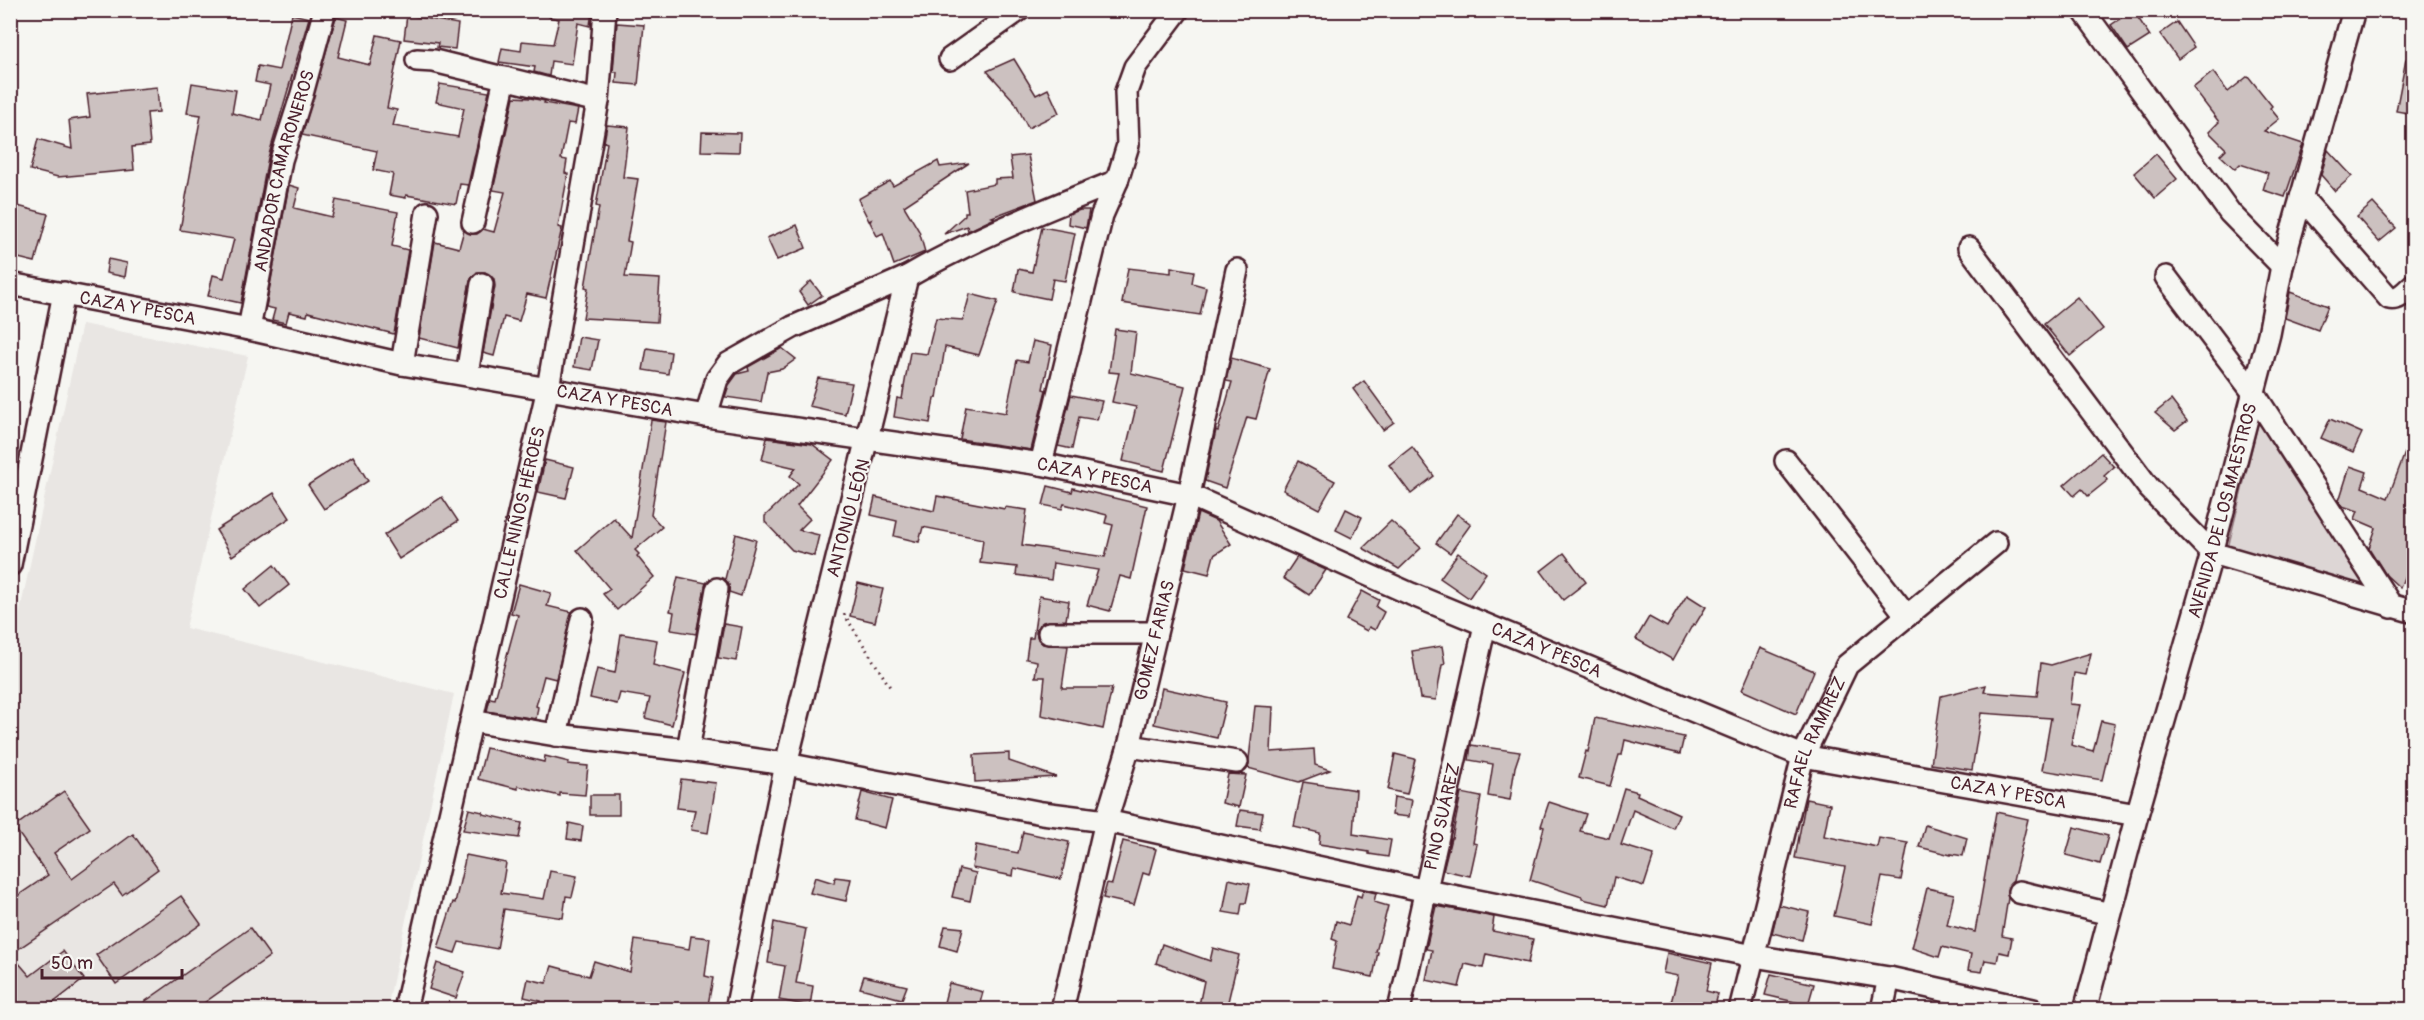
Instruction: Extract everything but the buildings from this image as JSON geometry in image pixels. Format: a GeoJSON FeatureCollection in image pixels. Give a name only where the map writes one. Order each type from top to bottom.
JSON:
{"type":"FeatureCollection","features":[{"type":"Feature","properties":{"kind":"street","name":"CALLE NIÑOS HÉROES"},"geometry":{"type":"LineString","coordinates":[[406,1009],[548,388],[598,101],[605,10]]}},
{"type":"Feature","properties":{"kind":"street"},"geometry":{"type":"LineString","coordinates":[[950,59],[1019,10]]}},
{"type":"Feature","properties":{"kind":"street"},"geometry":{"type":"LineString","coordinates":[[1041,464],[1102,215],[1117,181],[1128,145],[1126,92],[1135,67],[1178,10]]}},
{"type":"Feature","properties":{"kind":"street"},"geometry":{"type":"LineString","coordinates":[[2083,10],[2230,213],[2282,266]]}},
{"type":"Feature","properties":{"kind":"street","name":"AVENIDA DE LOS MAESTROS"},"geometry":{"type":"LineString","coordinates":[[2085,1010],[2137,815],[2212,553],[2269,334],[2282,266],[2354,10]]}},
{"type":"Feature","properties":{"kind":"street","name":"ANDADOR CAMARONEROS"},"geometry":{"type":"LineString","coordinates":[[249,329],[281,160],[324,13]]}},
{"type":"Feature","properties":{"kind":"street"},"geometry":{"type":"LineString","coordinates":[[417,60],[434,61],[598,101]]}},
{"type":"Feature","properties":{"kind":"street"},"geometry":{"type":"LineString","coordinates":[[473,222],[505,78]]}},
{"type":"Feature","properties":{"kind":"street"},"geometry":{"type":"LineString","coordinates":[[706,416],[717,379],[728,364],[793,327],[907,277],[943,256],[1005,227],[1117,181]]}},
{"type":"Feature","properties":{"kind":"street"},"geometry":{"type":"LineString","coordinates":[[2301,197],[2389,297],[2394,299],[2400,297],[2414,284]]}},
{"type":"Feature","properties":{"kind":"street"},"geometry":{"type":"LineString","coordinates":[[402,364],[427,213]]}},
{"type":"Feature","properties":{"kind":"street"},"geometry":{"type":"LineString","coordinates":[[1969,248],[2150,488],[2212,553],[2414,612]]}},
{"type":"Feature","properties":{"kind":"street","name":"GÓMEZ FARIAS"},"geometry":{"type":"LineString","coordinates":[[1062,1010],[1106,821],[1129,746],[1189,495],[1237,270]]}},
{"type":"Feature","properties":{"kind":"street","name":"ANTONIO LEÓN"},"geometry":{"type":"LineString","coordinates":[[736,1010],[786,764],[907,277]]}},
{"type":"Feature","properties":{"kind":"street"},"geometry":{"type":"LineString","coordinates":[[2166,277],[2253,392],[2392,607]]}},
{"type":"Feature","properties":{"kind":"street","name":"CAZA Y PESCA"},"geometry":{"type":"LineString","coordinates":[[10,284],[249,329],[402,364],[706,416],[1041,464],[1189,495],[1485,625],[1803,756],[2137,815]]}},
{"type":"Feature","properties":{"kind":"street"},"geometry":{"type":"LineString","coordinates":[[467,374],[482,284]]}},
{"type":"Feature","properties":{"kind":"street"},"geometry":{"type":"LineString","coordinates":[[10,565],[64,293]]}},
{"type":"Feature","properties":{"kind":"street"},"geometry":{"type":"LineString","coordinates":[[1786,462],[1906,616]]}},
{"type":"Feature","properties":{"kind":"street","name":"RAFAEL RAMÍREZ"},"geometry":{"type":"LineString","coordinates":[[1740,1010],[1803,756],[1846,665],[1996,543]]}},
{"type":"Feature","properties":{"kind":"street"},"geometry":{"type":"LineString","coordinates":[[688,750],[717,589]]}},
{"type":"Feature","properties":{"kind":"street"},"geometry":{"type":"LineString","coordinates":[[556,735],[582,619]]}},
{"type":"Feature","properties":{"kind":"street","name":"PINO SUÁREZ"},"geometry":{"type":"LineString","coordinates":[[1399,1010],[1485,625]]}},
{"type":"Feature","properties":{"kind":"street"},"geometry":{"type":"LineString","coordinates":[[1049,633],[1155,633]]}},
{"type":"Feature","properties":{"kind":"street"},"geometry":{"type":"LineString","coordinates":[[471,722],[786,764],[1042,813],[1106,821],[1427,891],[1754,956],[1888,978],[2033,1010]]}},
{"type":"Feature","properties":{"kind":"street"},"geometry":{"type":"LineString","coordinates":[[1129,746],[1237,762]]}},
{"type":"Feature","properties":{"kind":"street"},"geometry":{"type":"LineString","coordinates":[[2019,892],[2110,914]]}},
{"type":"Feature","properties":{"kind":"street"},"geometry":{"type":"LineString","coordinates":[[1882,1010],[1888,978]]}},
{"type":"Feature","properties":{"kind":"path"},"geometry":{"type":"LineString","coordinates":[[829,589],[890,687]]}},
{"type":"Feature","properties":{"kind":"shaded area"},"geometry":{"type":"Polygon","coordinates":[[[82,324],[248,356],[186,628],[454,694],[387,1009],[11,1010],[11,652],[82,324]]]}},
{"type":"Feature","properties":{"kind":"shaded area"},"geometry":{"type":"Polygon","coordinates":[[[2259,419],[2378,596],[2227,552],[2259,419]]]}}]}
